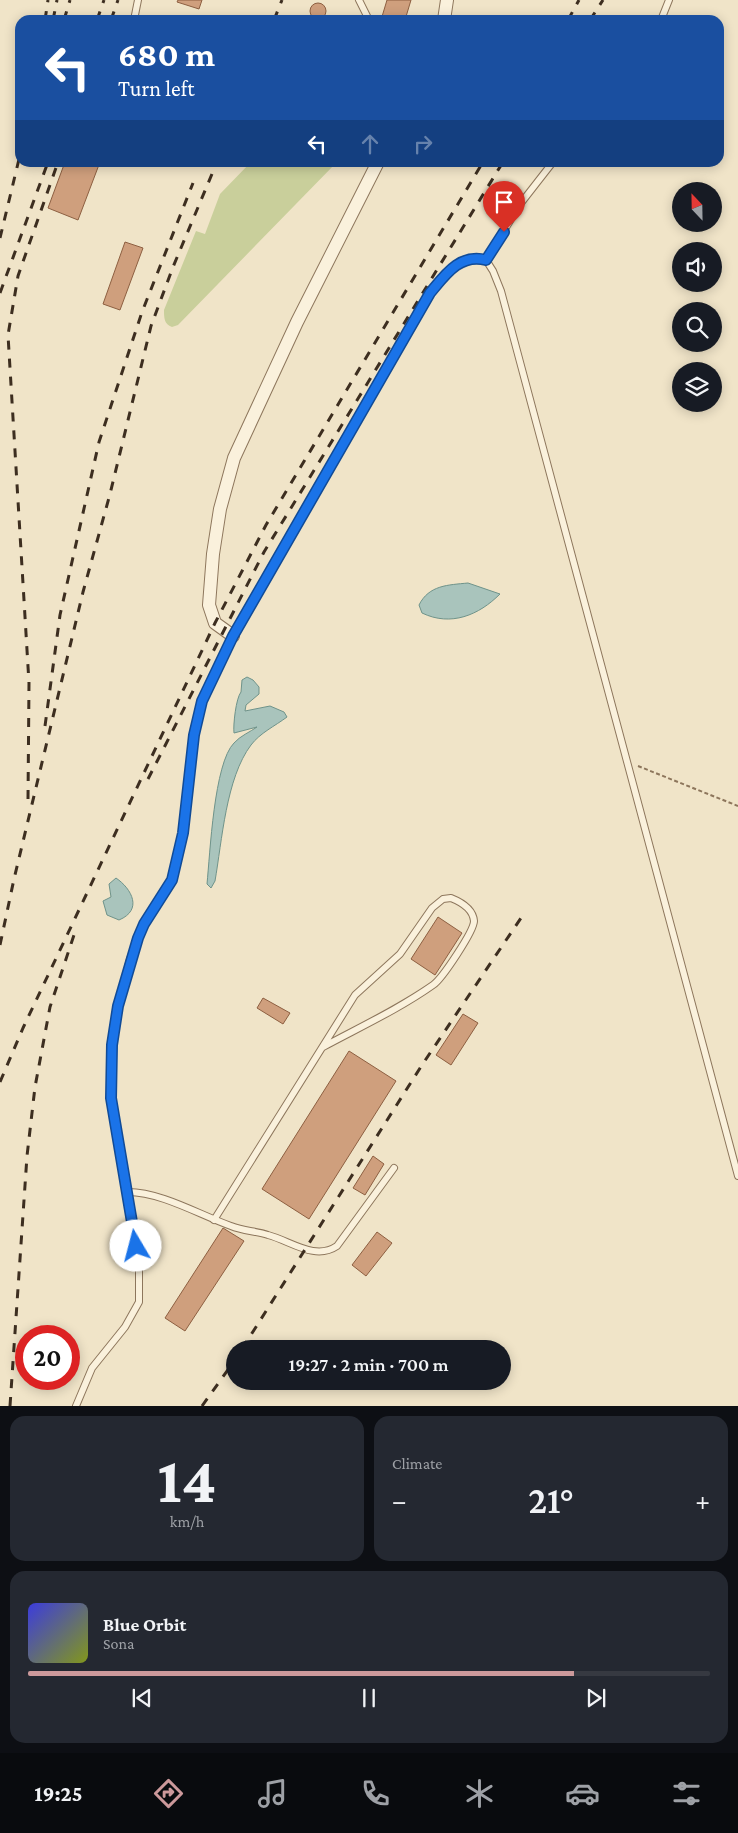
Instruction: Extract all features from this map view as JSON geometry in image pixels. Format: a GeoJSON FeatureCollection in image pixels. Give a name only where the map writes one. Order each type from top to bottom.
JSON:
{"type":"FeatureCollection","features":[{"type":"Feature","properties":{"kind":"street"},"geometry":{"type":"LineString","coordinates":[[445,15],[447,0]]}},
{"type":"Feature","properties":{"kind":"street"},"geometry":{"type":"LineString","coordinates":[[233,636],[215,623],[209,605],[213,554],[220,509],[234,458],[297,322],[375,167]]}},
{"type":"Feature","properties":{"kind":"lane"},"geometry":{"type":"LineString","coordinates":[[135,15],[138,0]]}},
{"type":"Feature","properties":{"kind":"lane"},"geometry":{"type":"LineString","coordinates":[[359,0],[366,15]]}},
{"type":"Feature","properties":{"kind":"lane"},"geometry":{"type":"LineString","coordinates":[[663,15],[669,0]]}},
{"type":"Feature","properties":{"kind":"lane"},"geometry":{"type":"LineString","coordinates":[[486,260],[521,203],[549,167]]}},
{"type":"Feature","properties":{"kind":"lane"},"geometry":{"type":"LineString","coordinates":[[76,1406],[92,1368],[125,1327],[139,1302],[140,1277],[128,1192],[111,1098],[111,1063],[118,1006],[138,938],[144,924],[172,880],[183,833],[197,720],[211,679],[233,636],[430,293],[452,268],[476,257],[486,260],[493,271],[501,291],[738,1176]]}},
{"type":"Feature","properties":{"kind":"lane"},"geometry":{"type":"LineString","coordinates":[[214,1220],[354,995],[400,954],[432,908],[444,899],[451,898],[464,905],[471,914],[472,928],[440,979],[401,1004],[323,1047]]}},
{"type":"Feature","properties":{"kind":"lane"},"geometry":{"type":"LineString","coordinates":[[128,1192],[147,1194],[242,1230],[269,1235],[312,1252],[329,1252],[337,1246],[394,1168]]}},
{"type":"Feature","properties":{"kind":"path"},"geometry":{"type":"LineString","coordinates":[[626,762],[738,806]]}},
{"type":"Feature","properties":{"kind":"green space"},"geometry":{"type":"Polygon","coordinates":[[[246,167],[332,167],[178,325],[169,326],[165,320],[164,310],[196,231],[205,234],[220,194],[246,167]]]}},
{"type":"Feature","properties":{"kind":"water"},"geometry":{"type":"Polygon","coordinates":[[[468,583],[500,594],[483,608],[464,617],[443,619],[422,613],[419,605],[428,593],[440,587],[468,583]]]}},
{"type":"Feature","properties":{"kind":"water"},"geometry":{"type":"Polygon","coordinates":[[[247,677],[253,680],[259,687],[259,694],[246,705],[245,711],[270,706],[284,712],[287,717],[259,737],[251,745],[243,759],[230,792],[215,881],[211,888],[207,884],[214,810],[222,769],[227,754],[234,743],[257,727],[234,733],[235,712],[241,692],[242,680],[247,677]]]}},
{"type":"Feature","properties":{"kind":"water"},"geometry":{"type":"Polygon","coordinates":[[[116,878],[127,888],[133,905],[131,911],[119,920],[107,915],[103,901],[111,897],[109,884],[116,878]]]}},
{"type":"Feature","properties":{"kind":"building"},"geometry":{"type":"Polygon","coordinates":[[[178,0],[202,0],[199,9],[177,2],[178,0]]]}},
{"type":"Feature","properties":{"kind":"building"},"geometry":{"type":"Polygon","coordinates":[[[387,0],[411,0],[406,15],[382,15],[387,0]]]}},
{"type":"Feature","properties":{"kind":"building"},"geometry":{"type":"Polygon","coordinates":[[[318,3],[325,8],[324,15],[312,15],[310,11],[318,3]]]}},
{"type":"Feature","properties":{"kind":"building"},"geometry":{"type":"Polygon","coordinates":[[[63,167],[98,167],[78,220],[48,208],[63,167]]]}},
{"type":"Feature","properties":{"kind":"building"},"geometry":{"type":"Polygon","coordinates":[[[125,242],[143,248],[120,310],[103,304],[125,242]]]}},
{"type":"Feature","properties":{"kind":"building"},"geometry":{"type":"Polygon","coordinates":[[[438,917],[462,933],[435,975],[411,959],[438,917]]]}},
{"type":"Feature","properties":{"kind":"building"},"geometry":{"type":"Polygon","coordinates":[[[263,998],[290,1013],[283,1024],[257,1008],[263,998]]]}},
{"type":"Feature","properties":{"kind":"building"},"geometry":{"type":"Polygon","coordinates":[[[463,1014],[478,1023],[451,1065],[436,1055],[463,1014]]]}},
{"type":"Feature","properties":{"kind":"building"},"geometry":{"type":"Polygon","coordinates":[[[349,1051],[396,1081],[309,1219],[262,1189],[349,1051]]]}},
{"type":"Feature","properties":{"kind":"building"},"geometry":{"type":"Polygon","coordinates":[[[373,1156],[384,1164],[365,1195],[353,1188],[373,1156]]]}},
{"type":"Feature","properties":{"kind":"building"},"geometry":{"type":"Polygon","coordinates":[[[223,1228],[244,1241],[185,1331],[165,1318],[223,1228]]]}},
{"type":"Feature","properties":{"kind":"building"},"geometry":{"type":"Polygon","coordinates":[[[377,1232],[392,1243],[366,1276],[352,1265],[377,1232]]]}},
{"type":"Feature","properties":{"kind":"railway"},"geometry":{"type":"LineString","coordinates":[[46,15],[48,0]]}},
{"type":"Feature","properties":{"kind":"railway"},"geometry":{"type":"LineString","coordinates":[[54,15],[57,0]]}},
{"type":"Feature","properties":{"kind":"railway"},"geometry":{"type":"LineString","coordinates":[[66,15],[70,0]]}},
{"type":"Feature","properties":{"kind":"railway"},"geometry":{"type":"LineString","coordinates":[[99,15],[104,0]]}},
{"type":"Feature","properties":{"kind":"railway"},"geometry":{"type":"LineString","coordinates":[[113,15],[118,0]]}},
{"type":"Feature","properties":{"kind":"railway"},"geometry":{"type":"LineString","coordinates":[[276,15],[282,0]]}},
{"type":"Feature","properties":{"kind":"railway"},"geometry":{"type":"LineString","coordinates":[[571,15],[579,0]]}},
{"type":"Feature","properties":{"kind":"railway"},"geometry":{"type":"LineString","coordinates":[[593,15],[603,0]]}},
{"type":"Feature","properties":{"kind":"railway"},"geometry":{"type":"LineString","coordinates":[[0,238],[17,167]]}},
{"type":"Feature","properties":{"kind":"railway"},"geometry":{"type":"LineString","coordinates":[[0,293],[46,167]]}},
{"type":"Feature","properties":{"kind":"railway"},"geometry":{"type":"LineString","coordinates":[[28,799],[29,683],[8,335],[18,276],[56,167]]}},
{"type":"Feature","properties":{"kind":"railway"},"geometry":{"type":"LineString","coordinates":[[0,945],[83,592],[110,494],[151,326],[173,267],[215,167]]}},
{"type":"Feature","properties":{"kind":"railway"},"geometry":{"type":"LineString","coordinates":[[0,1082],[23,1028],[215,623],[266,525],[480,167]]}},
{"type":"Feature","properties":{"kind":"railway"},"geometry":{"type":"LineString","coordinates":[[148,779],[264,552],[500,167]]}},
{"type":"Feature","properties":{"kind":"railway"},"geometry":{"type":"LineString","coordinates":[[45,726],[60,615],[99,442],[142,312],[193,183]]}},
{"type":"Feature","properties":{"kind":"railway"},"geometry":{"type":"LineString","coordinates":[[248,1340],[422,1065],[523,915]]}},
{"type":"Feature","properties":{"kind":"railway"},"geometry":{"type":"LineString","coordinates":[[10,1406],[27,1156],[35,1087],[50,1007],[74,935]]}},
{"type":"Feature","properties":{"kind":"railway"},"geometry":{"type":"LineString","coordinates":[[202,1406],[226,1373]]}},
{"type":"Feature","properties":{"kind":"route"},"geometry":{"type":"LineString","coordinates":[[136,1246],[128,1192],[113,1116],[111,1098],[112,1045],[118,1006],[130,960],[144,924],[165,894],[172,880],[183,833],[194,735],[202,701],[233,636],[430,293],[452,268],[463,261],[476,257],[486,260],[504,232]]}}]}
